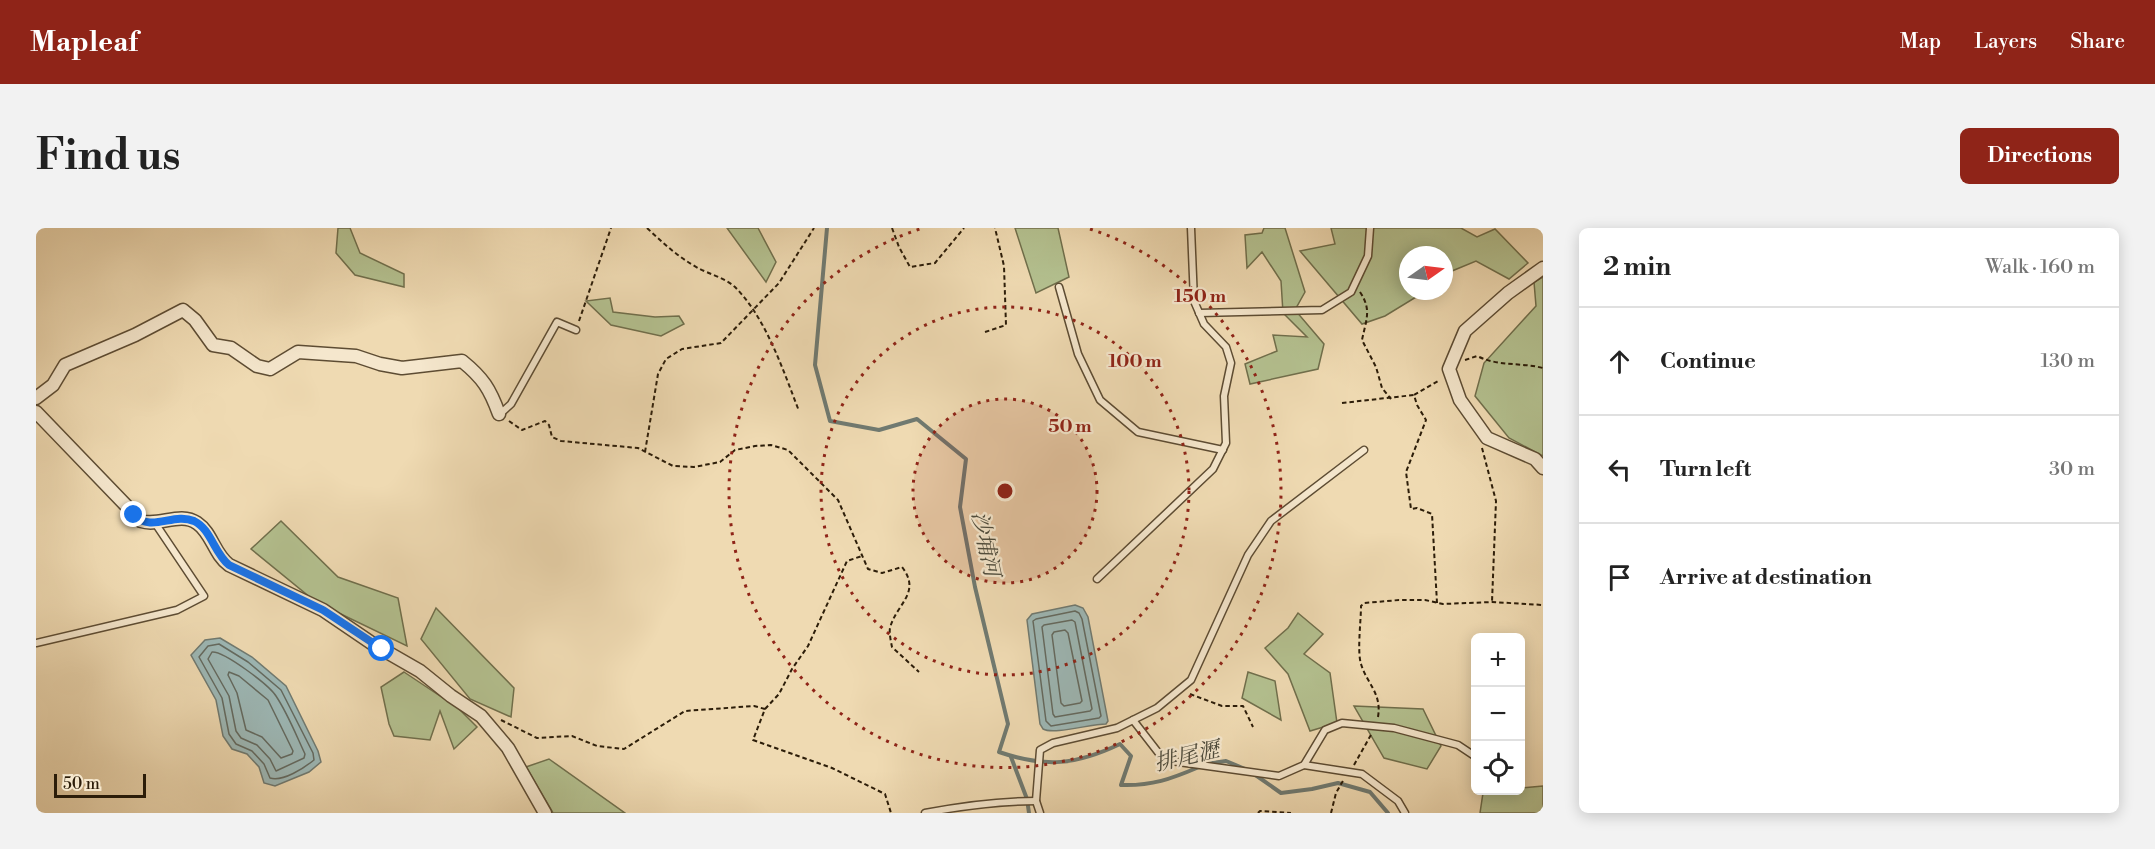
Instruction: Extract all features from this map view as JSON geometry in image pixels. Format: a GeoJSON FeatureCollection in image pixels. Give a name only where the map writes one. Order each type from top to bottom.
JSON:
{"type":"FeatureCollection","features":[{"type":"Feature","properties":{"kind":"street"},"geometry":{"type":"LineString","coordinates":[[1543,268],[1508,293],[1465,331],[1451,370],[1460,400],[1487,438],[1535,459],[1543,468]]}},
{"type":"Feature","properties":{"kind":"street"},"geometry":{"type":"LineString","coordinates":[[36,399],[53,385],[65,365],[135,335],[183,310],[195,320],[213,345],[231,348],[257,366],[270,369],[298,352],[356,356],[402,368],[462,362],[479,375],[489,388],[499,414]]}},
{"type":"Feature","properties":{"kind":"street"},"geometry":{"type":"LineString","coordinates":[[36,412],[137,518],[147,523],[185,519],[197,523],[206,532],[220,557],[229,565],[323,610],[373,644],[420,671],[481,716],[508,748],[545,813]]}},
{"type":"Feature","properties":{"kind":"lane"},"geometry":{"type":"LineString","coordinates":[[1097,579],[1213,469],[1226,442],[1224,396],[1231,363],[1226,347],[1204,324],[1194,301],[1191,228]]}},
{"type":"Feature","properties":{"kind":"lane"},"geometry":{"type":"LineString","coordinates":[[1199,313],[1322,310],[1351,292],[1368,256],[1370,228]]}},
{"type":"Feature","properties":{"kind":"lane"},"geometry":{"type":"LineString","coordinates":[[1059,287],[1078,354],[1100,400],[1138,432],[1223,450]]}},
{"type":"Feature","properties":{"kind":"lane"},"geometry":{"type":"LineString","coordinates":[[499,414],[511,404],[557,322],[576,330]]}},
{"type":"Feature","properties":{"kind":"lane"},"geometry":{"type":"LineString","coordinates":[[1040,813],[1036,801],[1040,750],[1053,742],[1117,728],[1157,708],[1191,680],[1248,555],[1271,521],[1364,450]]}},
{"type":"Feature","properties":{"kind":"lane"},"geometry":{"type":"LineString","coordinates":[[36,643],[177,610],[204,596],[155,523]]}},
{"type":"Feature","properties":{"kind":"lane"},"geometry":{"type":"LineString","coordinates":[[1133,720],[1164,760],[1279,776],[1304,765],[1362,774],[1398,801],[1404,813]]}},
{"type":"Feature","properties":{"kind":"lane"},"geometry":{"type":"LineString","coordinates":[[1304,765],[1325,730],[1342,723],[1394,728],[1458,745],[1471,754]]}},
{"type":"Feature","properties":{"kind":"lane"},"geometry":{"type":"LineString","coordinates":[[925,813],[950,808],[1036,801]]}},
{"type":"Feature","properties":{"kind":"path"},"geometry":{"type":"LineString","coordinates":[[576,330],[611,228]]}},
{"type":"Feature","properties":{"kind":"path"},"geometry":{"type":"LineString","coordinates":[[647,228],[669,250],[733,286],[754,311],[776,355],[799,411]]}},
{"type":"Feature","properties":{"kind":"path"},"geometry":{"type":"LineString","coordinates":[[645,452],[658,374],[666,359],[682,349],[721,343],[779,283],[814,228]]}},
{"type":"Feature","properties":{"kind":"path"},"geometry":{"type":"LineString","coordinates":[[892,228],[909,267],[935,263],[964,228]]}},
{"type":"Feature","properties":{"kind":"path"},"geometry":{"type":"LineString","coordinates":[[985,332],[1006,325],[1004,266],[995,228]]}},
{"type":"Feature","properties":{"kind":"path"},"geometry":{"type":"LineString","coordinates":[[1355,284],[1367,303],[1368,313],[1362,340],[1376,367],[1382,388],[1390,399]]}},
{"type":"Feature","properties":{"kind":"path"},"geometry":{"type":"LineString","coordinates":[[1342,404],[1414,395],[1477,356],[1492,363],[1529,364],[1543,368]]}},
{"type":"Feature","properties":{"kind":"path"},"geometry":{"type":"LineString","coordinates":[[1414,395],[1426,420],[1406,472],[1411,509],[1417,508],[1432,514],[1437,603]]}},
{"type":"Feature","properties":{"kind":"path"},"geometry":{"type":"LineString","coordinates":[[499,414],[522,430],[545,421],[549,425],[552,437],[561,441],[638,448],[673,466],[694,467],[720,462],[735,450],[755,446],[771,445],[788,450],[838,500],[868,569],[882,573],[902,567],[909,576],[910,591],[890,629],[892,647],[920,672]]}},
{"type":"Feature","properties":{"kind":"path"},"geometry":{"type":"LineString","coordinates":[[1480,444],[1496,501],[1492,602]]}},
{"type":"Feature","properties":{"kind":"path"},"geometry":{"type":"LineString","coordinates":[[862,556],[847,561],[808,646],[792,669],[779,694],[765,709],[753,740],[832,768],[885,795],[891,813]]}},
{"type":"Feature","properties":{"kind":"path"},"geometry":{"type":"LineString","coordinates":[[1331,813],[1336,793],[1347,773],[1360,757],[1375,727],[1380,707],[1375,690],[1360,662],[1361,606],[1364,603],[1425,600],[1437,603],[1492,602],[1543,605]]}},
{"type":"Feature","properties":{"kind":"path"},"geometry":{"type":"LineString","coordinates":[[1178,690],[1222,706],[1243,706],[1253,727]]}},
{"type":"Feature","properties":{"kind":"path"},"geometry":{"type":"LineString","coordinates":[[481,716],[507,722],[537,738],[572,736],[597,746],[624,749],[685,711],[754,706],[765,709]]}},
{"type":"Feature","properties":{"kind":"path"},"geometry":{"type":"LineString","coordinates":[[1258,813],[1260,811],[1291,813]]}},
{"type":"Feature","properties":{"kind":"green space"},"geometry":{"type":"Polygon","coordinates":[[[338,228],[350,228],[360,253],[404,274],[404,287],[355,275],[336,253],[338,228]]]}},
{"type":"Feature","properties":{"kind":"green space"},"geometry":{"type":"Polygon","coordinates":[[[727,228],[758,228],[776,262],[766,282],[727,228]]]}},
{"type":"Feature","properties":{"kind":"green space"},"geometry":{"type":"Polygon","coordinates":[[[1015,228],[1058,228],[1069,277],[1036,293],[1015,228]]]}},
{"type":"Feature","properties":{"kind":"green space"},"geometry":{"type":"Polygon","coordinates":[[[1264,228],[1285,228],[1305,292],[1295,310],[1324,344],[1318,369],[1250,384],[1245,364],[1277,351],[1273,335],[1307,337],[1283,313],[1281,281],[1262,252],[1247,268],[1245,235],[1262,233],[1264,228]]]}},
{"type":"Feature","properties":{"kind":"green space"},"geometry":{"type":"Polygon","coordinates":[[[1331,228],[1461,228],[1477,237],[1495,229],[1528,263],[1509,279],[1476,261],[1453,271],[1453,246],[1399,246],[1399,300],[1411,300],[1385,316],[1362,324],[1300,251],[1335,244],[1331,228]]]}},
{"type":"Feature","properties":{"kind":"green space"},"geometry":{"type":"Polygon","coordinates":[[[1543,277],[1543,456],[1509,438],[1475,396],[1484,363],[1536,306],[1534,282],[1543,277]]]}},
{"type":"Feature","properties":{"kind":"green space"},"geometry":{"type":"Polygon","coordinates":[[[610,298],[613,312],[655,317],[679,316],[684,324],[661,336],[611,325],[586,301],[610,298]]]}},
{"type":"Feature","properties":{"kind":"green space"},"geometry":{"type":"Polygon","coordinates":[[[281,521],[338,577],[398,598],[407,646],[316,602],[251,549],[281,521]]]}},
{"type":"Feature","properties":{"kind":"green space"},"geometry":{"type":"Polygon","coordinates":[[[436,608],[514,688],[511,717],[470,699],[421,639],[436,608]]]}},
{"type":"Feature","properties":{"kind":"green space"},"geometry":{"type":"Polygon","coordinates":[[[1298,613],[1323,634],[1304,654],[1330,673],[1337,723],[1310,731],[1288,674],[1265,648],[1288,628],[1298,613]]]}},
{"type":"Feature","properties":{"kind":"green space"},"geometry":{"type":"Polygon","coordinates":[[[404,672],[458,708],[477,727],[454,749],[440,711],[430,740],[394,736],[381,687],[404,672]]]}},
{"type":"Feature","properties":{"kind":"green space"},"geometry":{"type":"Polygon","coordinates":[[[1248,672],[1275,681],[1281,720],[1242,698],[1248,672]]]}},
{"type":"Feature","properties":{"kind":"green space"},"geometry":{"type":"Polygon","coordinates":[[[1354,706],[1423,709],[1441,746],[1427,769],[1384,758],[1354,706]]]}},
{"type":"Feature","properties":{"kind":"green space"},"geometry":{"type":"Polygon","coordinates":[[[549,759],[625,813],[553,813],[526,767],[549,759]]]}},
{"type":"Feature","properties":{"kind":"green space"},"geometry":{"type":"Polygon","coordinates":[[[1543,786],[1543,813],[1480,813],[1483,795],[1525,795],[1525,788],[1543,786]]]}},
{"type":"Feature","properties":{"kind":"water"},"geometry":{"type":"Polygon","coordinates":[[[1075,605],[1083,608],[1088,617],[1108,721],[1106,724],[1048,731],[1040,724],[1027,620],[1032,614],[1075,605]]]}},
{"type":"Feature","properties":{"kind":"water"},"geometry":{"type":"Polygon","coordinates":[[[220,638],[252,657],[286,686],[318,751],[321,762],[309,772],[275,786],[264,783],[259,767],[247,754],[232,749],[223,736],[216,700],[191,655],[205,640],[220,638]]]}},
{"type":"Feature","properties":{"kind":"waterway","name":"沙埔河"},"geometry":{"type":"LineString","coordinates":[[827,228],[815,365],[830,421],[879,430],[917,419],[966,459],[960,507],[975,587],[1008,724],[999,752],[1032,760],[1061,762],[1089,756],[1120,744],[1131,756],[1121,785],[1161,781],[1199,767]]}},
{"type":"Feature","properties":{"kind":"waterway","name":"沙埔河"},"geometry":{"type":"LineString","coordinates":[[1011,757],[1027,799],[1029,813]]}},
{"type":"Feature","properties":{"kind":"waterway","name":"排尾瀝"},"geometry":{"type":"LineString","coordinates":[[1206,764],[1226,761],[1245,769]]}},
{"type":"Feature","properties":{"kind":"waterway","name":"排尾瀝"},"geometry":{"type":"LineString","coordinates":[[1254,774],[1281,793],[1338,783],[1370,792],[1388,813]]}},
{"type":"Feature","properties":{"kind":"route"},"geometry":{"type":"LineString","coordinates":[[134,515],[147,523],[180,519],[194,521],[204,528],[220,557],[229,565],[323,610],[382,649]]}}]}
